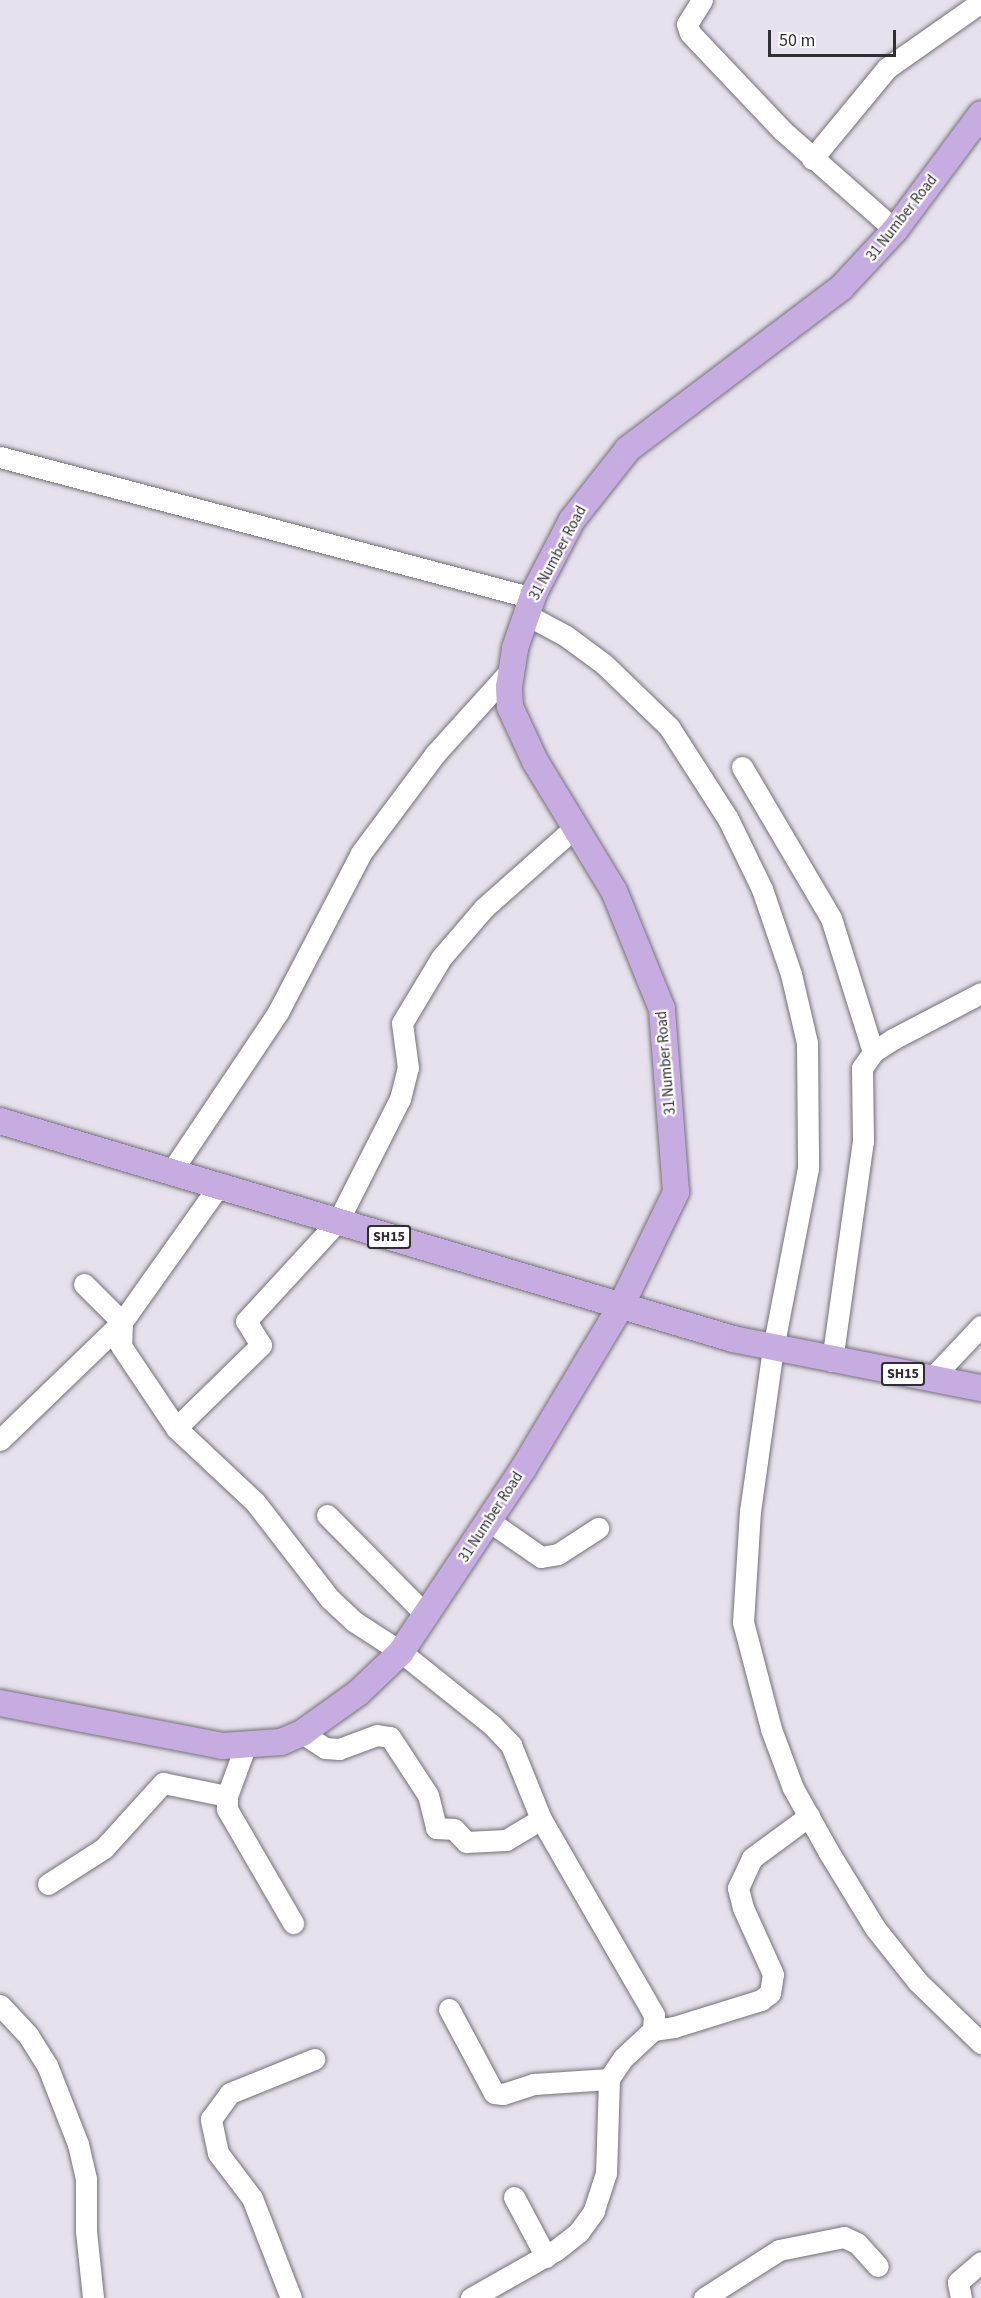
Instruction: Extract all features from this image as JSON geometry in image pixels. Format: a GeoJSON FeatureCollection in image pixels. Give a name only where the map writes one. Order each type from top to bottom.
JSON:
{"type":"FeatureCollection","features":[{"type":"Feature","properties":{"kind":"main road","name":"31 Number Road"},"geometry":{"type":"LineString","coordinates":[[0,1703],[244,1747],[281,1742],[302,1733],[357,1693],[401,1652],[489,1521],[621,1306],[676,1192],[662,1009],[614,891],[574,828],[517,725],[510,707],[511,670],[533,597],[572,520],[628,449],[812,313],[870,260],[981,114]]}},
{"type":"Feature","properties":{"kind":"main road","name":"SH15"},"geometry":{"type":"LineString","coordinates":[[0,1121],[621,1306],[776,1349],[981,1388]]}},
{"type":"Feature","properties":{"kind":"street"},"geometry":{"type":"LineString","coordinates":[[702,0],[687,24],[690,33],[812,159],[895,230]]}},
{"type":"Feature","properties":{"kind":"street"},"geometry":{"type":"LineString","coordinates":[[812,159],[887,68],[981,2]]}},
{"type":"Feature","properties":{"kind":"street"},"geometry":{"type":"LineString","coordinates":[[0,457],[533,597],[566,636],[604,664],[669,728],[728,819],[762,889],[787,964],[807,1043],[808,1168],[750,1511],[743,1622],[771,1729],[793,1788],[875,1928],[918,1982],[981,2043]]}},
{"type":"Feature","properties":{"kind":"street"},"geometry":{"type":"LineString","coordinates":[[171,1172],[272,1020],[350,874],[386,816],[435,754],[511,670]]}},
{"type":"Feature","properties":{"kind":"street"},"geometry":{"type":"LineString","coordinates":[[742,767],[840,937],[873,1052]]}},
{"type":"Feature","properties":{"kind":"street"},"geometry":{"type":"LineString","coordinates":[[176,1428],[261,1345],[246,1321],[338,1221],[405,1086],[408,1068],[402,1023],[441,958],[468,924],[574,828]]}},
{"type":"Feature","properties":{"kind":"street"},"geometry":{"type":"LineString","coordinates":[[829,1360],[863,1141],[862,1068],[873,1052],[981,993]]}},
{"type":"Feature","properties":{"kind":"street"},"geometry":{"type":"LineString","coordinates":[[0,1440],[122,1322],[219,1187]]}},
{"type":"Feature","properties":{"kind":"street"},"geometry":{"type":"LineString","coordinates":[[84,1284],[122,1322],[122,1346],[176,1428],[255,1502],[330,1599],[356,1622],[401,1652],[506,1739],[541,1819],[651,2008],[653,2030]]}},
{"type":"Feature","properties":{"kind":"street"},"geometry":{"type":"LineString","coordinates":[[931,1379],[981,1326]]}},
{"type":"Feature","properties":{"kind":"street"},"geometry":{"type":"LineString","coordinates":[[327,1515],[427,1616]]}},
{"type":"Feature","properties":{"kind":"street"},"geometry":{"type":"LineString","coordinates":[[489,1521],[541,1557],[558,1554],[598,1528]]}},
{"type":"Feature","properties":{"kind":"street"},"geometry":{"type":"LineString","coordinates":[[302,1733],[332,1748],[377,1735],[390,1737],[428,1795],[436,1828],[454,1828],[466,1842],[506,1840],[541,1819]]}},
{"type":"Feature","properties":{"kind":"street"},"geometry":{"type":"LineString","coordinates":[[244,1747],[227,1796],[230,1814],[293,1923]]}},
{"type":"Feature","properties":{"kind":"street"},"geometry":{"type":"LineString","coordinates":[[48,1884],[104,1848],[163,1783],[227,1796]]}},
{"type":"Feature","properties":{"kind":"street"},"geometry":{"type":"LineString","coordinates":[[471,2298],[546,2257],[579,2232],[600,2200],[606,2173],[609,2079],[623,2058],[653,2030],[685,2024],[761,2000],[770,1993],[773,1974],[742,1908],[738,1888],[752,1858],[809,1816]]}},
{"type":"Feature","properties":{"kind":"street"},"geometry":{"type":"LineString","coordinates":[[0,2005],[36,2046],[78,2144],[86,2179],[86,2240],[93,2298]]}},
{"type":"Feature","properties":{"kind":"street"},"geometry":{"type":"LineString","coordinates":[[449,2009],[494,2093],[502,2094],[534,2084],[609,2079]]}},
{"type":"Feature","properties":{"kind":"street"},"geometry":{"type":"LineString","coordinates":[[291,2298],[252,2198],[218,2153],[211,2119],[230,2093],[314,2059]]}},
{"type":"Feature","properties":{"kind":"street"},"geometry":{"type":"LineString","coordinates":[[514,2197],[546,2257]]}},
{"type":"Feature","properties":{"kind":"street"},"geometry":{"type":"LineString","coordinates":[[704,2298],[779,2250],[844,2237],[856,2243],[878,2266]]}},
{"type":"Feature","properties":{"kind":"street"},"geometry":{"type":"LineString","coordinates":[[961,2298],[958,2282],[981,2262]]}}]}
